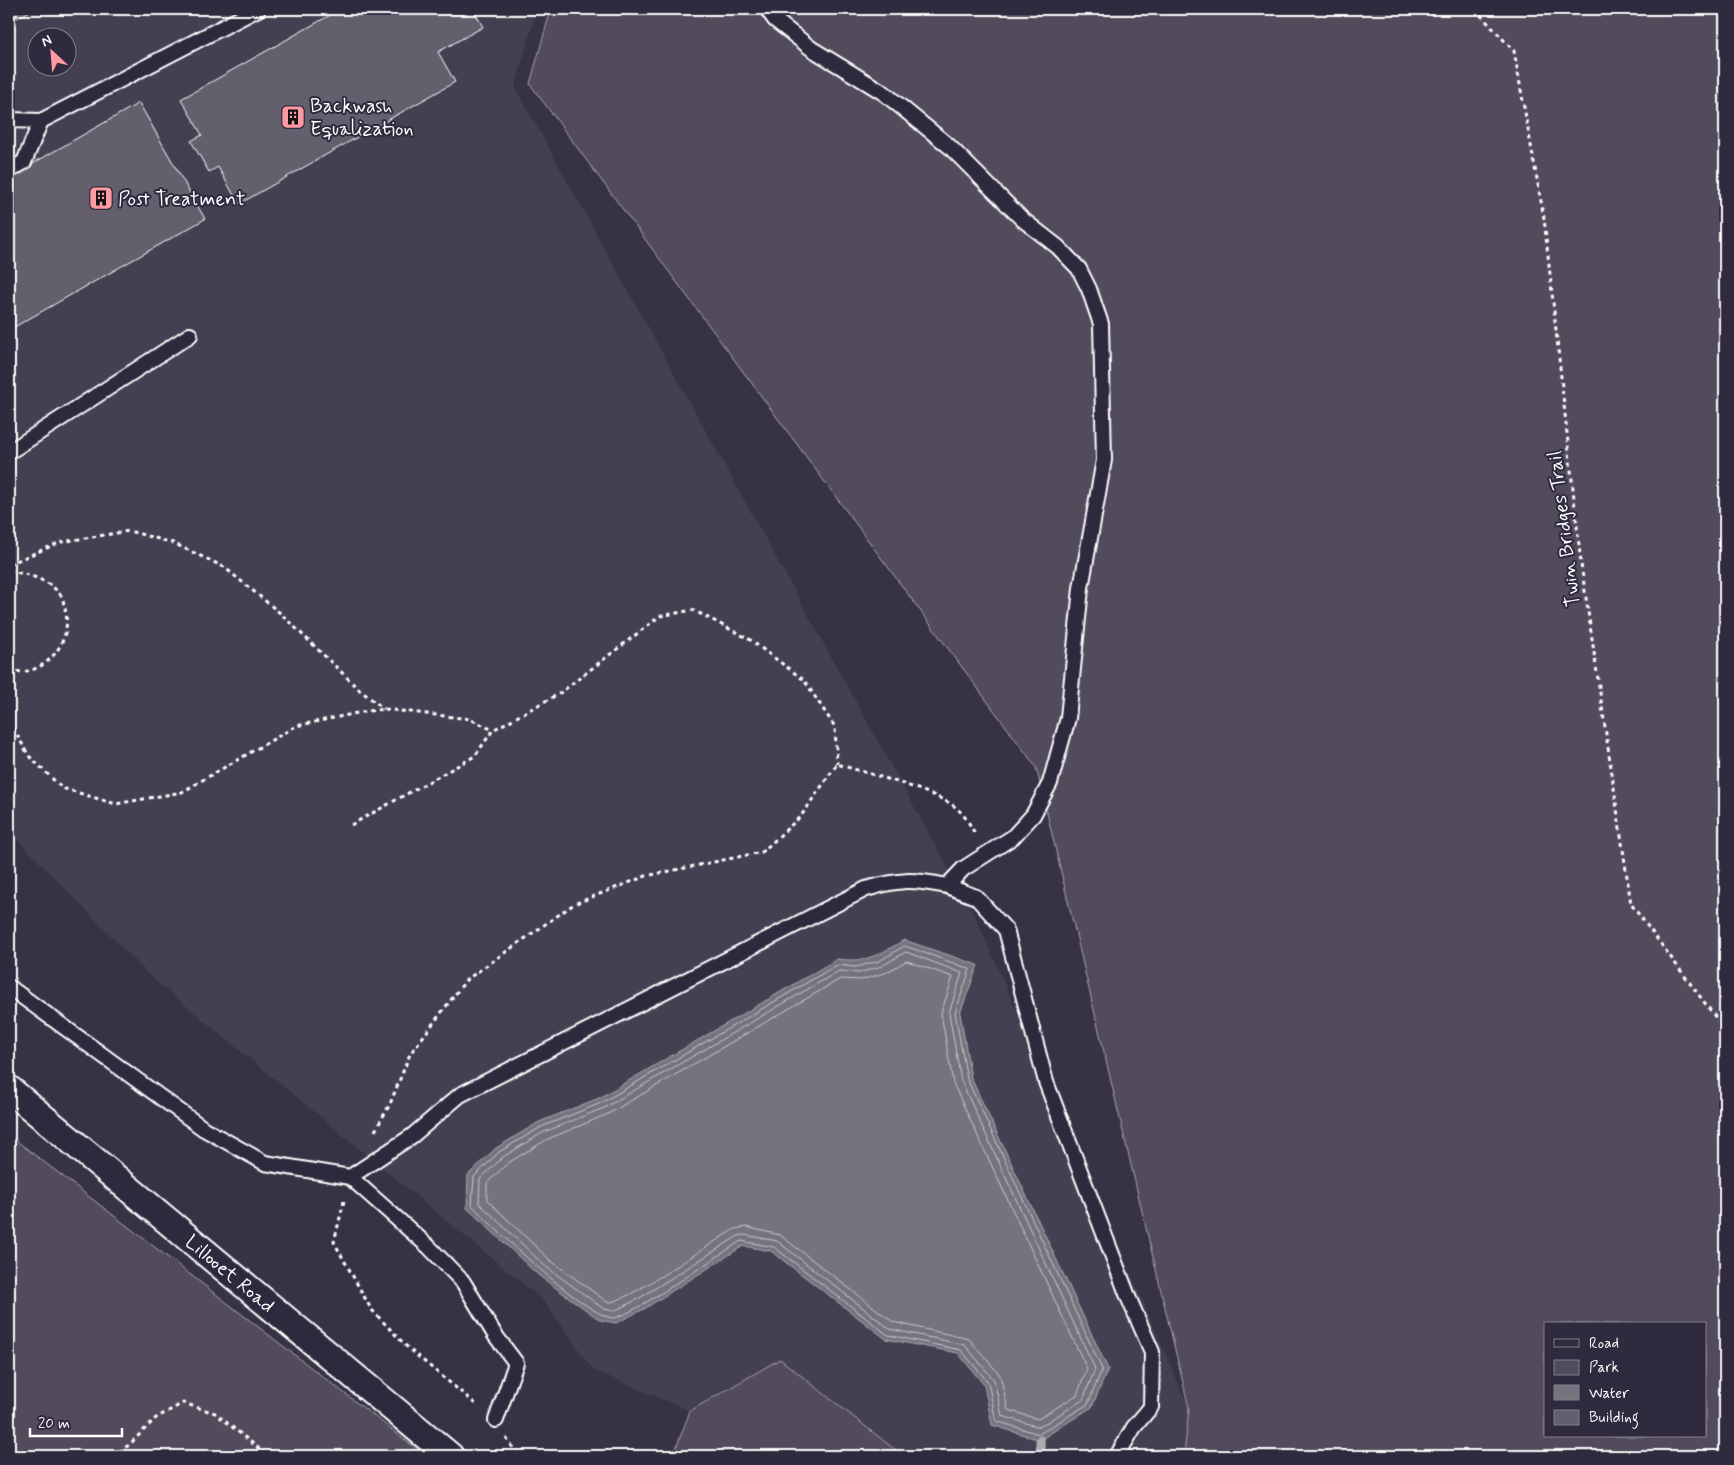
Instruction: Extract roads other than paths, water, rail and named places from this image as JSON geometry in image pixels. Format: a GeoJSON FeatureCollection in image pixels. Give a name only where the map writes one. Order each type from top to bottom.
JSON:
{"type":"FeatureCollection","features":[{"type":"Feature","properties":{"kind":"street","name":"Lillooet Road"},"geometry":{"type":"LineString","coordinates":[[9,1090],[450,1456]]}},
{"type":"Feature","properties":{"kind":"lane"},"geometry":{"type":"LineString","coordinates":[[9,120],[41,121],[258,9]]}},
{"type":"Feature","properties":{"kind":"lane"},"geometry":{"type":"LineString","coordinates":[[767,9],[775,20],[812,49],[884,94],[949,146],[1022,219],[1058,248],[1079,268],[1089,289],[1100,324],[1104,460],[1081,588],[1068,718],[1050,783],[1033,814],[1013,837],[964,869],[947,886]]}},
{"type":"Feature","properties":{"kind":"lane"},"geometry":{"type":"LineString","coordinates":[[9,171],[24,162],[41,121]]}},
{"type":"Feature","properties":{"kind":"lane"},"geometry":{"type":"LineString","coordinates":[[9,452],[190,335]]}},
{"type":"Feature","properties":{"kind":"lane"},"geometry":{"type":"LineString","coordinates":[[350,1177],[412,1136],[460,1095],[866,889],[891,882],[912,879],[947,886],[976,897],[1006,930],[1046,1082],[1129,1299],[1152,1352],[1151,1406],[1134,1427],[1117,1456]]}},
{"type":"Feature","properties":{"kind":"lane"},"geometry":{"type":"LineString","coordinates":[[9,987],[204,1129],[265,1163],[350,1177],[430,1247],[463,1282],[495,1335],[516,1363],[496,1420]]}},
{"type":"Feature","properties":{"kind":"water"},"geometry":{"type":"Polygon","coordinates":[[[904,940],[978,965],[960,1013],[971,1078],[1108,1369],[1092,1407],[1040,1440],[992,1425],[984,1385],[958,1353],[886,1339],[771,1251],[743,1246],[644,1309],[616,1323],[600,1320],[538,1275],[467,1208],[468,1175],[496,1148],[539,1122],[599,1098],[837,959],[856,960],[872,957],[904,940]]]}},
{"type":"Feature","properties":{"kind":"waterway"},"geometry":{"type":"LineString","coordinates":[[1040,1440],[1041,1456]]}},
{"type":"Feature","properties":{"kind":"place","name":"Backwash Equalization"},"geometry":{"type":"Point","coordinates":[293,117]}},
{"type":"Feature","properties":{"kind":"place","name":"Post Treatment"},"geometry":{"type":"Point","coordinates":[101,198]}}]}
